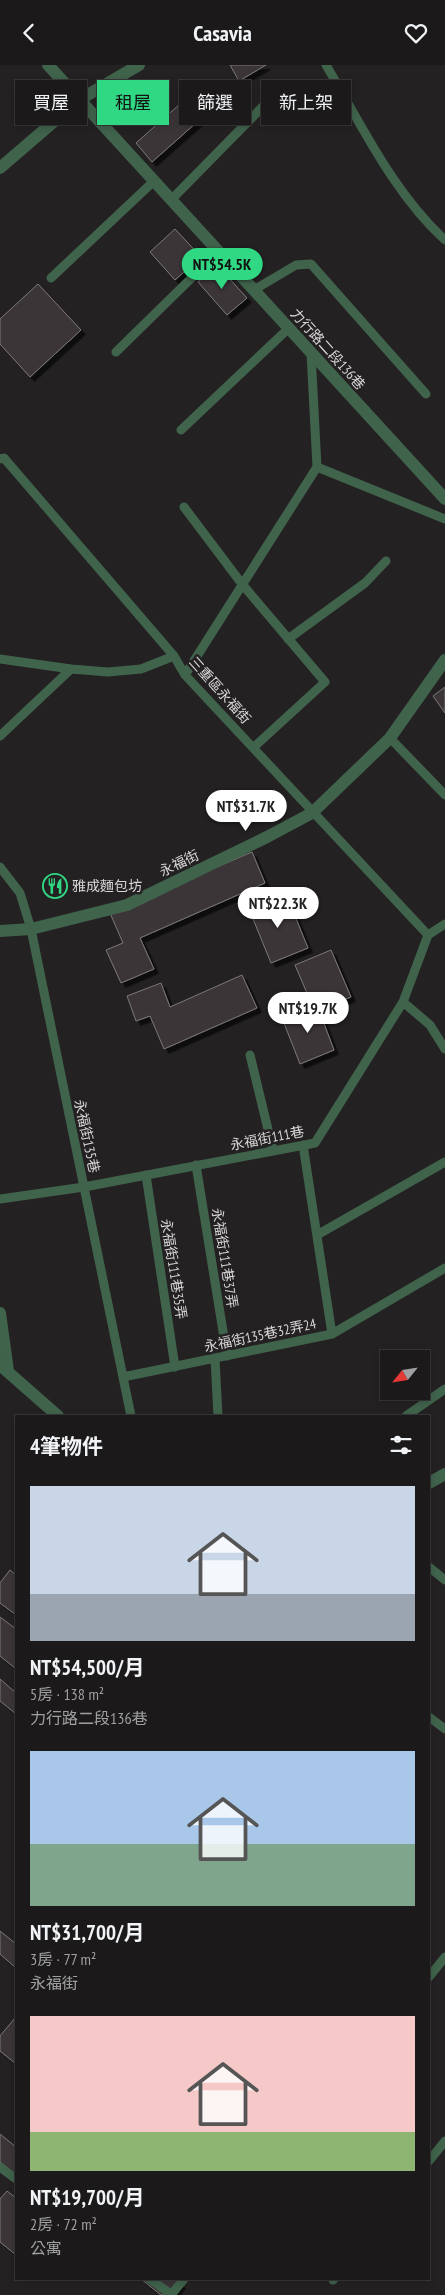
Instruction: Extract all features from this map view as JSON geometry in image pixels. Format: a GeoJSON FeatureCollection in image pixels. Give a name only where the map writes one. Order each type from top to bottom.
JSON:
{"type":"FeatureCollection","features":[{"type":"Feature","properties":{"kind":"street","name":"力行路二段136巷"},"geometry":{"type":"LineString","coordinates":[[48,65],[61,80]]}},
{"type":"Feature","properties":{"kind":"street"},"geometry":{"type":"LineString","coordinates":[[87,95],[139,65]]}},
{"type":"Feature","properties":{"kind":"street","name":"力行路二段136巷"},"geometry":{"type":"LineString","coordinates":[[87,109],[445,499]]}},
{"type":"Feature","properties":{"kind":"street"},"geometry":{"type":"LineString","coordinates":[[0,168],[50,125]]}},
{"type":"Feature","properties":{"kind":"street","name":"永福街"},"geometry":{"type":"LineString","coordinates":[[0,931],[31,929],[128,905],[312,813],[390,738],[445,660]]}},
{"type":"Feature","properties":{"kind":"street"},"geometry":{"type":"LineString","coordinates":[[0,1313],[4,1368],[57,1415]]}},
{"type":"Feature","properties":{"kind":"street"},"geometry":{"type":"LineString","coordinates":[[430,1482],[445,1474]]}},
{"type":"Feature","properties":{"kind":"lane"},"geometry":{"type":"LineString","coordinates":[[326,65],[335,80]]}},
{"type":"Feature","properties":{"kind":"lane"},"geometry":{"type":"LineString","coordinates":[[351,107],[396,181],[426,223],[445,240]]}},
{"type":"Feature","properties":{"kind":"lane"},"geometry":{"type":"LineString","coordinates":[[172,200],[261,109]]}},
{"type":"Feature","properties":{"kind":"lane"},"geometry":{"type":"LineString","coordinates":[[51,278],[154,181]]}},
{"type":"Feature","properties":{"kind":"lane"},"geometry":{"type":"LineString","coordinates":[[116,352],[218,251]]}},
{"type":"Feature","properties":{"kind":"lane"},"geometry":{"type":"LineString","coordinates":[[254,290],[296,265],[312,264],[426,394]]}},
{"type":"Feature","properties":{"kind":"lane"},"geometry":{"type":"LineString","coordinates":[[182,430],[289,328]]}},
{"type":"Feature","properties":{"kind":"lane"},"geometry":{"type":"LineString","coordinates":[[185,675],[317,467],[311,353]]}},
{"type":"Feature","properties":{"kind":"lane","name":"三重區永福街"},"geometry":{"type":"LineString","coordinates":[[0,459],[4,458],[174,656],[185,675],[428,935]]}},
{"type":"Feature","properties":{"kind":"lane"},"geometry":{"type":"LineString","coordinates":[[317,467],[445,519]]}},
{"type":"Feature","properties":{"kind":"lane"},"geometry":{"type":"LineString","coordinates":[[184,507],[242,584],[325,681],[254,747]]}},
{"type":"Feature","properties":{"kind":"lane"},"geometry":{"type":"LineString","coordinates":[[288,639],[365,583],[386,561]]}},
{"type":"Feature","properties":{"kind":"lane"},"geometry":{"type":"LineString","coordinates":[[0,659],[108,672],[141,669],[174,656]]}},
{"type":"Feature","properties":{"kind":"lane"},"geometry":{"type":"LineString","coordinates":[[0,736],[71,669]]}},
{"type":"Feature","properties":{"kind":"lane"},"geometry":{"type":"LineString","coordinates":[[390,738],[445,795]]}},
{"type":"Feature","properties":{"kind":"lane","name":"永福街135巷"},"geometry":{"type":"LineString","coordinates":[[0,867],[20,893],[31,929],[131,1415]]}},
{"type":"Feature","properties":{"kind":"lane"},"geometry":{"type":"LineString","coordinates":[[428,935],[445,924]]}},
{"type":"Feature","properties":{"kind":"lane","name":"永福街111巷"},"geometry":{"type":"LineString","coordinates":[[0,1199],[84,1187],[315,1143],[403,1002],[428,935]]}},
{"type":"Feature","properties":{"kind":"lane"},"geometry":{"type":"LineString","coordinates":[[403,1002],[430,1025],[445,1049]]}},
{"type":"Feature","properties":{"kind":"lane"},"geometry":{"type":"LineString","coordinates":[[250,1055],[273,1151]]}},
{"type":"Feature","properties":{"kind":"lane","name":"永福街135巷32弄24"},"geometry":{"type":"LineString","coordinates":[[123,1377],[332,1334],[304,1145]]}},
{"type":"Feature","properties":{"kind":"lane"},"geometry":{"type":"LineString","coordinates":[[317,1235],[445,1163]]}},
{"type":"Feature","properties":{"kind":"lane","name":"永福街111巷37弄"},"geometry":{"type":"LineString","coordinates":[[196,1165],[227,1356]]}},
{"type":"Feature","properties":{"kind":"lane","name":"永福街111巷35弄"},"geometry":{"type":"LineString","coordinates":[[146,1175],[175,1367]]}},
{"type":"Feature","properties":{"kind":"lane"},"geometry":{"type":"LineString","coordinates":[[332,1334],[445,1268]]}},
{"type":"Feature","properties":{"kind":"lane"},"geometry":{"type":"LineString","coordinates":[[214,1359],[218,1415]]}},
{"type":"Feature","properties":{"kind":"lane"},"geometry":{"type":"LineString","coordinates":[[407,1415],[445,1389]]}},
{"type":"Feature","properties":{"kind":"lane"},"geometry":{"type":"LineString","coordinates":[[430,1568],[445,1580]]}},
{"type":"Feature","properties":{"kind":"lane"},"geometry":{"type":"LineString","coordinates":[[430,1718],[445,1729]]}},
{"type":"Feature","properties":{"kind":"lane"},"geometry":{"type":"LineString","coordinates":[[430,1976],[445,1957]]}},
{"type":"Feature","properties":{"kind":"lane"},"geometry":{"type":"LineString","coordinates":[[430,2160],[445,2141]]}},
{"type":"Feature","properties":{"kind":"lane"},"geometry":{"type":"LineString","coordinates":[[0,2167],[15,2178]]}},
{"type":"Feature","properties":{"kind":"lane"},"geometry":{"type":"LineString","coordinates":[[151,2280],[172,2295],[183,2280]]}},
{"type":"Feature","properties":{"kind":"building"},"geometry":{"type":"Polygon","coordinates":[[[230,65],[266,65],[241,80],[238,80],[230,65]]]}},
{"type":"Feature","properties":{"kind":"building"},"geometry":{"type":"Polygon","coordinates":[[[179,105],[179,125],[194,125],[152,162],[136,143],[156,125],[169,125],[169,114],[179,105]]]}},
{"type":"Feature","properties":{"kind":"building"},"geometry":{"type":"Polygon","coordinates":[[[175,229],[201,257],[175,280],[150,252],[175,229]]]}},
{"type":"Feature","properties":{"kind":"building"},"geometry":{"type":"Polygon","coordinates":[[[217,265],[247,298],[227,315],[198,282],[217,265]]]}},
{"type":"Feature","properties":{"kind":"building"},"geometry":{"type":"Polygon","coordinates":[[[38,284],[81,330],[30,377],[0,344],[0,319],[38,284]]]}},
{"type":"Feature","properties":{"kind":"building"},"geometry":{"type":"Polygon","coordinates":[[[445,687],[445,713],[433,696],[445,687]]]}},
{"type":"Feature","properties":{"kind":"building"},"geometry":{"type":"Polygon","coordinates":[[[252,852],[265,883],[140,938],[154,969],[121,983],[106,950],[123,943],[110,913],[252,852]]]}},
{"type":"Feature","properties":{"kind":"building"},"geometry":{"type":"Polygon","coordinates":[[[286,894],[308,948],[271,963],[249,909],[286,894]]]}},
{"type":"Feature","properties":{"kind":"building"},"geometry":{"type":"Polygon","coordinates":[[[331,950],[351,997],[315,1012],[295,965],[331,950]]]}},
{"type":"Feature","properties":{"kind":"building"},"geometry":{"type":"Polygon","coordinates":[[[242,975],[257,1008],[164,1049],[150,1016],[136,1021],[127,996],[161,983],[170,1007],[242,975]]]}},
{"type":"Feature","properties":{"kind":"building"},"geometry":{"type":"Polygon","coordinates":[[[317,1005],[334,1050],[300,1064],[282,1018],[317,1005]]]}},
{"type":"Feature","properties":{"kind":"building"},"geometry":{"type":"Polygon","coordinates":[[[10,1570],[15,1574],[15,1614],[0,1603],[0,1583],[10,1570]]]}},
{"type":"Feature","properties":{"kind":"building"},"geometry":{"type":"Polygon","coordinates":[[[0,1617],[15,1628],[15,1668],[0,1656],[0,1617]]]}},
{"type":"Feature","properties":{"kind":"building"},"geometry":{"type":"Polygon","coordinates":[[[0,1679],[15,1692],[15,1713],[0,1701],[0,1679]]]}},
{"type":"Feature","properties":{"kind":"building"},"geometry":{"type":"Polygon","coordinates":[[[0,1931],[15,1943],[15,1967],[0,1954],[0,1931]]]}},
{"type":"Feature","properties":{"kind":"building"},"geometry":{"type":"Polygon","coordinates":[[[15,2018],[15,2063],[0,2051],[0,2036],[15,2018]]]}},
{"type":"Feature","properties":{"kind":"building"},"geometry":{"type":"Polygon","coordinates":[[[0,2134],[15,2146],[15,2174],[0,2162],[0,2134]]]}},
{"type":"Feature","properties":{"kind":"building"},"geometry":{"type":"Polygon","coordinates":[[[7,2191],[15,2197],[15,2254],[0,2242],[0,2199],[7,2191]]]}},
{"type":"Feature","properties":{"kind":"building"},"geometry":{"type":"Polygon","coordinates":[[[142,2280],[176,2280],[181,2284],[172,2295],[161,2295],[142,2280]]]}},
{"type":"Feature","properties":{"kind":"place","name":"雅成麵包坊"},"geometry":{"type":"Point","coordinates":[55,886]}}]}
